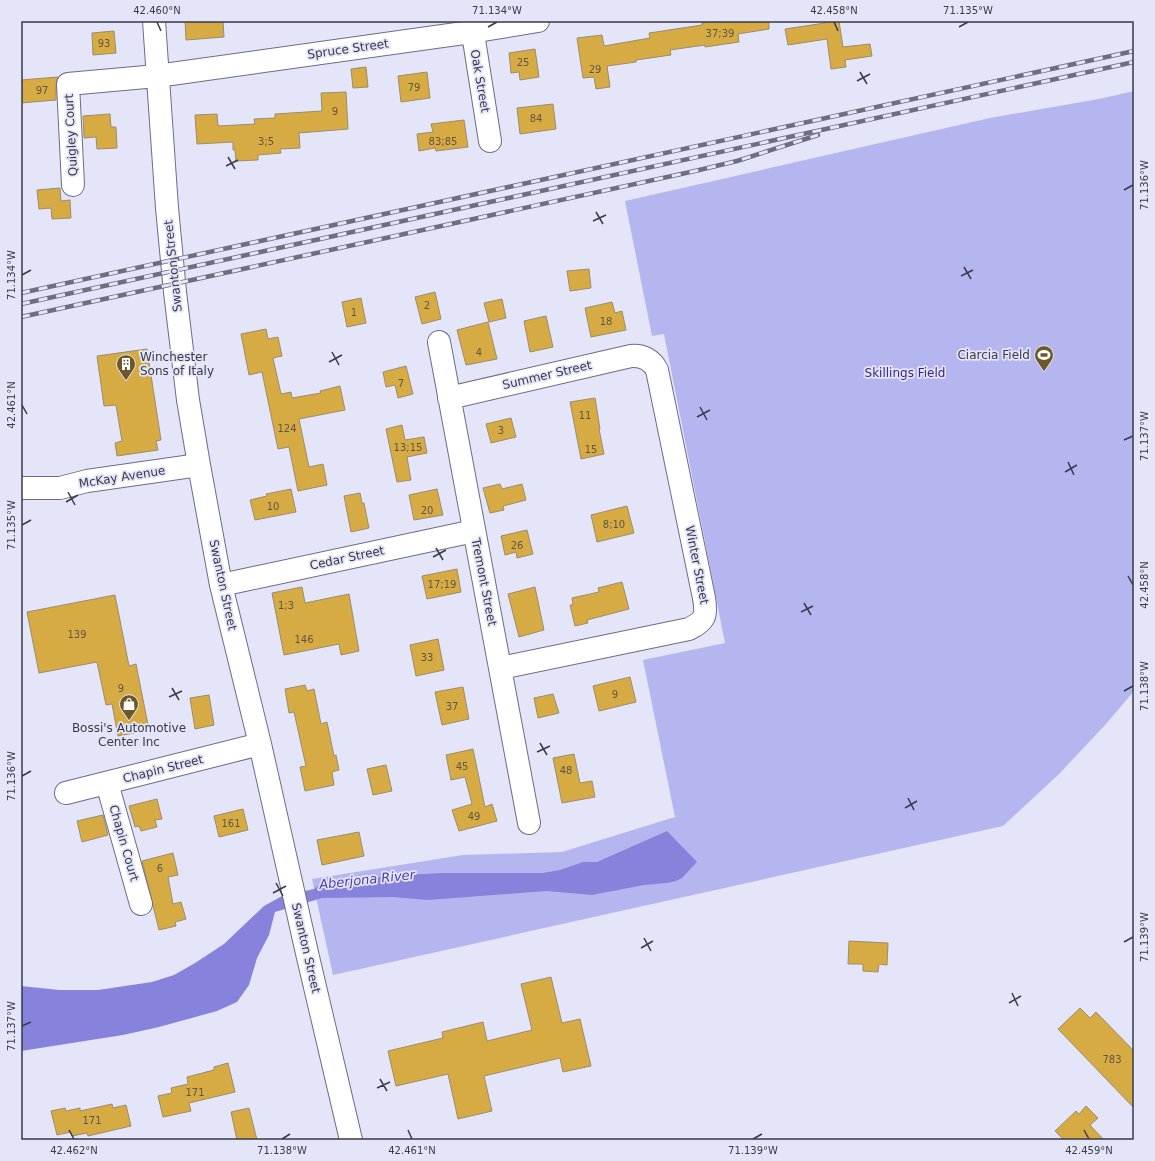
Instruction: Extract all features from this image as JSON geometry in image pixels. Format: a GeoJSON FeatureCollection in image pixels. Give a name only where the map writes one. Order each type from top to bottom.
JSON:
{"type":"FeatureCollection","features":[{"type":"Feature","properties":{"kind":"street","name":"Swanton Street"},"geometry":{"type":"LineString","coordinates":[[154,21],[167,208],[175,292],[188,400],[199,465],[221,585],[260,744],[298,916],[351,1140]]}},
{"type":"Feature","properties":{"kind":"street","name":"Spruce Street"},"geometry":{"type":"LineString","coordinates":[[68,84],[157,76],[471,26],[538,21]]}},
{"type":"Feature","properties":{"kind":"street","name":"Oak Street"},"geometry":{"type":"LineString","coordinates":[[471,26],[490,141]]}},
{"type":"Feature","properties":{"kind":"street","name":"Quigley Court"},"geometry":{"type":"LineString","coordinates":[[68,84],[73,185]]}},
{"type":"Feature","properties":{"kind":"street","name":"Tremont Street"},"geometry":{"type":"LineString","coordinates":[[439,342],[529,823]]}},
{"type":"Feature","properties":{"kind":"street","name":"Summer Street"},"geometry":{"type":"LineString","coordinates":[[449,398],[631,356],[645,358]]}},
{"type":"Feature","properties":{"kind":"street","name":"Winter Street"},"geometry":{"type":"LineString","coordinates":[[501,668],[683,631],[698,624],[704,617],[706,611],[704,598],[657,370],[653,363],[645,358]]}},
{"type":"Feature","properties":{"kind":"street","name":"McKay Avenue"},"geometry":{"type":"LineString","coordinates":[[21,488],[60,488],[87,481],[199,465]]}},
{"type":"Feature","properties":{"kind":"street","name":"Cedar Street"},"geometry":{"type":"LineString","coordinates":[[221,585],[474,531]]}},
{"type":"Feature","properties":{"kind":"street","name":"Chapin Street"},"geometry":{"type":"LineString","coordinates":[[66,793],[260,744]]}},
{"type":"Feature","properties":{"kind":"street","name":"Chapin Court"},"geometry":{"type":"LineString","coordinates":[[108,783],[141,904]]}},
{"type":"Feature","properties":{"kind":"green space","name":"Skillings Field"},"geometry":{"type":"Polygon","coordinates":[[[1134,91],[1134,691],[1106,724],[1059,774],[1003,826],[333,975],[312,879],[463,855],[562,852],[675,817],[643,660],[725,643],[664,334],[652,336],[625,201],[990,118],[1099,99],[1134,91]]]}},
{"type":"Feature","properties":{"kind":"water","name":"Aberjona River"},"geometry":{"type":"Polygon","coordinates":[[[667,831],[697,862],[682,878],[676,881],[644,885],[592,895],[547,891],[428,900],[393,897],[322,898],[275,912],[269,935],[257,958],[249,985],[237,1002],[217,1011],[159,1027],[123,1035],[21,1051],[21,986],[59,990],[98,990],[152,982],[174,975],[224,944],[264,906],[282,896],[314,889],[319,885],[388,876],[442,873],[543,873],[560,870],[583,862],[597,862],[667,831]]]}},
{"type":"Feature","properties":{"kind":"building"},"geometry":{"type":"Polygon","coordinates":[[[185,21],[223,21],[224,37],[186,40],[185,21]]]}},
{"type":"Feature","properties":{"kind":"building"},"geometry":{"type":"Polygon","coordinates":[[[718,21],[769,21],[769,29],[738,34],[739,42],[670,50],[671,55],[607,66],[610,87],[596,89],[594,77],[583,78],[577,38],[602,35],[604,46],[650,38],[649,33],[718,21]]]}},
{"type":"Feature","properties":{"kind":"building"},"geometry":{"type":"Polygon","coordinates":[[[825,21],[839,21],[843,47],[870,44],[872,56],[845,60],[846,67],[831,69],[827,39],[788,45],[785,29],[825,23],[825,21]]]}},
{"type":"Feature","properties":{"kind":"building"},"geometry":{"type":"Polygon","coordinates":[[[114,31],[116,53],[93,55],[92,33],[114,31]]]}},
{"type":"Feature","properties":{"kind":"building"},"geometry":{"type":"Polygon","coordinates":[[[535,49],[539,77],[520,80],[519,72],[511,73],[509,53],[535,49]]]}},
{"type":"Feature","properties":{"kind":"building"},"geometry":{"type":"Polygon","coordinates":[[[366,67],[368,87],[353,88],[351,69],[366,67]]]}},
{"type":"Feature","properties":{"kind":"building"},"geometry":{"type":"Polygon","coordinates":[[[427,72],[430,98],[401,102],[398,76],[427,72]]]}},
{"type":"Feature","properties":{"kind":"building"},"geometry":{"type":"Polygon","coordinates":[[[58,77],[56,85],[56,100],[21,103],[21,80],[58,77]]]}},
{"type":"Feature","properties":{"kind":"building"},"geometry":{"type":"Polygon","coordinates":[[[346,92],[348,129],[299,133],[300,148],[280,149],[281,153],[258,155],[258,160],[236,161],[235,150],[233,150],[233,142],[197,144],[195,115],[217,114],[218,126],[255,124],[254,119],[275,118],[275,114],[322,111],[321,93],[346,92]]]}},
{"type":"Feature","properties":{"kind":"building"},"geometry":{"type":"Polygon","coordinates":[[[553,104],[556,129],[520,134],[517,108],[553,104]]]}},
{"type":"Feature","properties":{"kind":"building"},"geometry":{"type":"Polygon","coordinates":[[[110,114],[111,127],[116,127],[117,148],[97,149],[96,137],[84,138],[83,116],[110,114]]]}},
{"type":"Feature","properties":{"kind":"building"},"geometry":{"type":"Polygon","coordinates":[[[464,120],[468,147],[436,151],[435,148],[419,151],[417,134],[433,132],[431,124],[464,120]]]}},
{"type":"Feature","properties":{"kind":"building"},"geometry":{"type":"Polygon","coordinates":[[[60,188],[61,201],[70,200],[71,218],[52,219],[51,208],[39,209],[37,190],[60,188]]]}},
{"type":"Feature","properties":{"kind":"building"},"geometry":{"type":"Polygon","coordinates":[[[589,269],[591,288],[570,291],[567,271],[589,269]]]}},
{"type":"Feature","properties":{"kind":"building"},"geometry":{"type":"Polygon","coordinates":[[[435,292],[441,319],[422,324],[415,297],[435,292]]]}},
{"type":"Feature","properties":{"kind":"building"},"geometry":{"type":"Polygon","coordinates":[[[361,298],[366,323],[347,327],[342,302],[361,298]]]}},
{"type":"Feature","properties":{"kind":"building"},"geometry":{"type":"Polygon","coordinates":[[[502,299],[506,318],[489,322],[484,303],[502,299]]]}},
{"type":"Feature","properties":{"kind":"building"},"geometry":{"type":"Polygon","coordinates":[[[612,302],[615,313],[622,311],[626,330],[591,337],[585,308],[612,302]]]}},
{"type":"Feature","properties":{"kind":"building"},"geometry":{"type":"Polygon","coordinates":[[[546,316],[553,347],[530,352],[524,321],[546,316]]]}},
{"type":"Feature","properties":{"kind":"building"},"geometry":{"type":"Polygon","coordinates":[[[488,322],[497,359],[466,365],[457,330],[488,322]]]}},
{"type":"Feature","properties":{"kind":"building"},"geometry":{"type":"Polygon","coordinates":[[[266,329],[268,339],[278,337],[282,356],[273,358],[281,394],[291,392],[292,398],[321,393],[320,391],[340,386],[345,410],[299,419],[309,467],[323,464],[327,485],[298,491],[289,447],[278,449],[262,372],[249,375],[241,334],[266,329]]]}},
{"type":"Feature","properties":{"kind":"building","name":"Winchester Sons of Italy"},"geometry":{"type":"Polygon","coordinates":[[[147,349],[161,440],[156,441],[158,450],[117,456],[115,443],[122,441],[116,405],[104,406],[97,356],[147,349]]]}},
{"type":"Feature","properties":{"kind":"building"},"geometry":{"type":"Polygon","coordinates":[[[406,366],[413,394],[398,398],[395,385],[386,387],[383,372],[406,366]]]}},
{"type":"Feature","properties":{"kind":"building"},"geometry":{"type":"Polygon","coordinates":[[[595,398],[604,454],[581,459],[570,402],[595,398]]]}},
{"type":"Feature","properties":{"kind":"building"},"geometry":{"type":"Polygon","coordinates":[[[511,418],[516,437],[491,443],[486,424],[511,418]]]}},
{"type":"Feature","properties":{"kind":"building"},"geometry":{"type":"Polygon","coordinates":[[[402,425],[405,440],[424,437],[427,453],[407,457],[411,480],[397,482],[386,429],[402,425]]]}},
{"type":"Feature","properties":{"kind":"building"},"geometry":{"type":"Polygon","coordinates":[[[500,484],[502,489],[522,484],[526,500],[503,506],[504,510],[490,513],[483,488],[500,484]]]}},
{"type":"Feature","properties":{"kind":"building"},"geometry":{"type":"Polygon","coordinates":[[[291,489],[296,512],[255,520],[250,500],[267,496],[266,494],[291,489]]]}},
{"type":"Feature","properties":{"kind":"building"},"geometry":{"type":"Polygon","coordinates":[[[437,489],[443,515],[414,520],[409,495],[437,489]]]}},
{"type":"Feature","properties":{"kind":"building"},"geometry":{"type":"Polygon","coordinates":[[[360,493],[362,503],[364,503],[369,528],[351,532],[344,496],[360,493]]]}},
{"type":"Feature","properties":{"kind":"building"},"geometry":{"type":"Polygon","coordinates":[[[627,506],[634,533],[597,542],[591,515],[627,506]]]}},
{"type":"Feature","properties":{"kind":"building"},"geometry":{"type":"Polygon","coordinates":[[[527,530],[533,554],[517,558],[516,552],[505,555],[501,536],[527,530]]]}},
{"type":"Feature","properties":{"kind":"building"},"geometry":{"type":"Polygon","coordinates":[[[457,569],[461,592],[427,599],[422,576],[457,569]]]}},
{"type":"Feature","properties":{"kind":"building"},"geometry":{"type":"Polygon","coordinates":[[[622,582],[629,609],[587,620],[588,623],[575,626],[570,605],[573,605],[572,598],[599,592],[598,588],[622,582]]]}},
{"type":"Feature","properties":{"kind":"building"},"geometry":{"type":"Polygon","coordinates":[[[302,587],[305,603],[349,594],[359,651],[341,655],[339,644],[284,655],[272,593],[302,587]]]}},
{"type":"Feature","properties":{"kind":"building"},"geometry":{"type":"Polygon","coordinates":[[[535,587],[544,630],[519,637],[508,594],[535,587]]]}},
{"type":"Feature","properties":{"kind":"building"},"geometry":{"type":"Polygon","coordinates":[[[115,595],[129,666],[136,664],[149,730],[118,736],[112,704],[106,705],[97,662],[39,673],[27,612],[115,595]]]}},
{"type":"Feature","properties":{"kind":"building"},"geometry":{"type":"Polygon","coordinates":[[[438,639],[444,670],[416,676],[410,645],[438,639]]]}},
{"type":"Feature","properties":{"kind":"building"},"geometry":{"type":"Polygon","coordinates":[[[630,677],[636,702],[599,711],[593,686],[630,677]]]}},
{"type":"Feature","properties":{"kind":"building"},"geometry":{"type":"Polygon","coordinates":[[[305,685],[307,691],[314,689],[321,724],[327,722],[334,756],[336,755],[339,770],[332,772],[334,785],[305,791],[300,767],[306,766],[294,712],[289,713],[285,689],[305,685]]]}},
{"type":"Feature","properties":{"kind":"building"},"geometry":{"type":"Polygon","coordinates":[[[463,687],[469,719],[442,725],[435,692],[463,687]]]}},
{"type":"Feature","properties":{"kind":"building"},"geometry":{"type":"Polygon","coordinates":[[[553,694],[559,713],[538,718],[534,698],[553,694]]]}},
{"type":"Feature","properties":{"kind":"building"},"geometry":{"type":"Polygon","coordinates":[[[209,695],[214,725],[195,729],[190,698],[209,695]]]}},
{"type":"Feature","properties":{"kind":"building"},"geometry":{"type":"Polygon","coordinates":[[[473,749],[485,807],[492,804],[497,821],[459,831],[452,810],[472,804],[465,777],[451,780],[446,755],[473,749]]]}},
{"type":"Feature","properties":{"kind":"building"},"geometry":{"type":"Polygon","coordinates":[[[574,754],[580,783],[592,781],[595,797],[562,803],[553,758],[574,754]]]}},
{"type":"Feature","properties":{"kind":"building"},"geometry":{"type":"Polygon","coordinates":[[[386,765],[392,791],[373,795],[367,769],[386,765]]]}},
{"type":"Feature","properties":{"kind":"building"},"geometry":{"type":"Polygon","coordinates":[[[157,799],[162,819],[155,820],[157,827],[141,831],[139,826],[135,827],[129,806],[157,799]]]}},
{"type":"Feature","properties":{"kind":"building"},"geometry":{"type":"Polygon","coordinates":[[[243,809],[248,830],[219,837],[214,816],[243,809]]]}},
{"type":"Feature","properties":{"kind":"building"},"geometry":{"type":"Polygon","coordinates":[[[103,815],[108,835],[82,842],[77,821],[103,815]]]}},
{"type":"Feature","properties":{"kind":"building"},"geometry":{"type":"Polygon","coordinates":[[[359,832],[364,856],[322,865],[317,840],[359,832]]]}},
{"type":"Feature","properties":{"kind":"building"},"geometry":{"type":"Polygon","coordinates":[[[173,853],[178,875],[168,877],[173,904],[181,902],[186,919],[175,922],[176,926],[159,930],[142,861],[173,853]]]}},
{"type":"Feature","properties":{"kind":"building"},"geometry":{"type":"Polygon","coordinates":[[[849,941],[888,943],[887,965],[879,964],[878,972],[863,971],[863,964],[848,964],[849,941]]]}},
{"type":"Feature","properties":{"kind":"building"},"geometry":{"type":"Polygon","coordinates":[[[551,977],[562,1023],[580,1019],[591,1066],[563,1072],[560,1058],[484,1076],[492,1111],[458,1119],[448,1074],[396,1086],[388,1051],[443,1038],[442,1032],[483,1022],[487,1041],[532,1030],[521,984],[551,977]]]}},
{"type":"Feature","properties":{"kind":"building"},"geometry":{"type":"Polygon","coordinates":[[[1080,1008],[1090,1018],[1096,1012],[1134,1051],[1134,1108],[1058,1029],[1080,1008]]]}},
{"type":"Feature","properties":{"kind":"building"},"geometry":{"type":"Polygon","coordinates":[[[228,1063],[235,1092],[189,1103],[191,1111],[163,1117],[158,1096],[172,1093],[171,1088],[188,1084],[187,1077],[214,1070],[214,1067],[228,1063]]]}},
{"type":"Feature","properties":{"kind":"building"},"geometry":{"type":"Polygon","coordinates":[[[112,1104],[113,1108],[126,1105],[131,1126],[88,1136],[87,1133],[72,1136],[71,1132],[57,1135],[51,1111],[65,1108],[66,1111],[80,1108],[80,1111],[112,1104]]]}},
{"type":"Feature","properties":{"kind":"building"},"geometry":{"type":"Polygon","coordinates":[[[1086,1106],[1098,1118],[1090,1125],[1104,1140],[1064,1140],[1055,1131],[1076,1111],[1079,1114],[1086,1106]]]}},
{"type":"Feature","properties":{"kind":"building"},"geometry":{"type":"Polygon","coordinates":[[[249,1108],[257,1140],[237,1140],[231,1112],[249,1108]]]}},
{"type":"Feature","properties":{"kind":"railway"},"geometry":{"type":"LineString","coordinates":[[21,293],[1134,51]]}},
{"type":"Feature","properties":{"kind":"railway"},"geometry":{"type":"LineString","coordinates":[[21,304],[1134,62]]}},
{"type":"Feature","properties":{"kind":"railway"},"geometry":{"type":"LineString","coordinates":[[21,317],[695,171],[737,161],[818,135]]}},
{"type":"Feature","properties":{"kind":"place","name":"Ciarcia Field"},"geometry":{"type":"Point","coordinates":[1044,372]}},
{"type":"Feature","properties":{"kind":"place","name":"Winchester Sons of Italy"},"geometry":{"type":"Point","coordinates":[126,381]}},
{"type":"Feature","properties":{"kind":"place","name":"Bossi's Automotive Center Inc"},"geometry":{"type":"Point","coordinates":[129,721]}}]}
